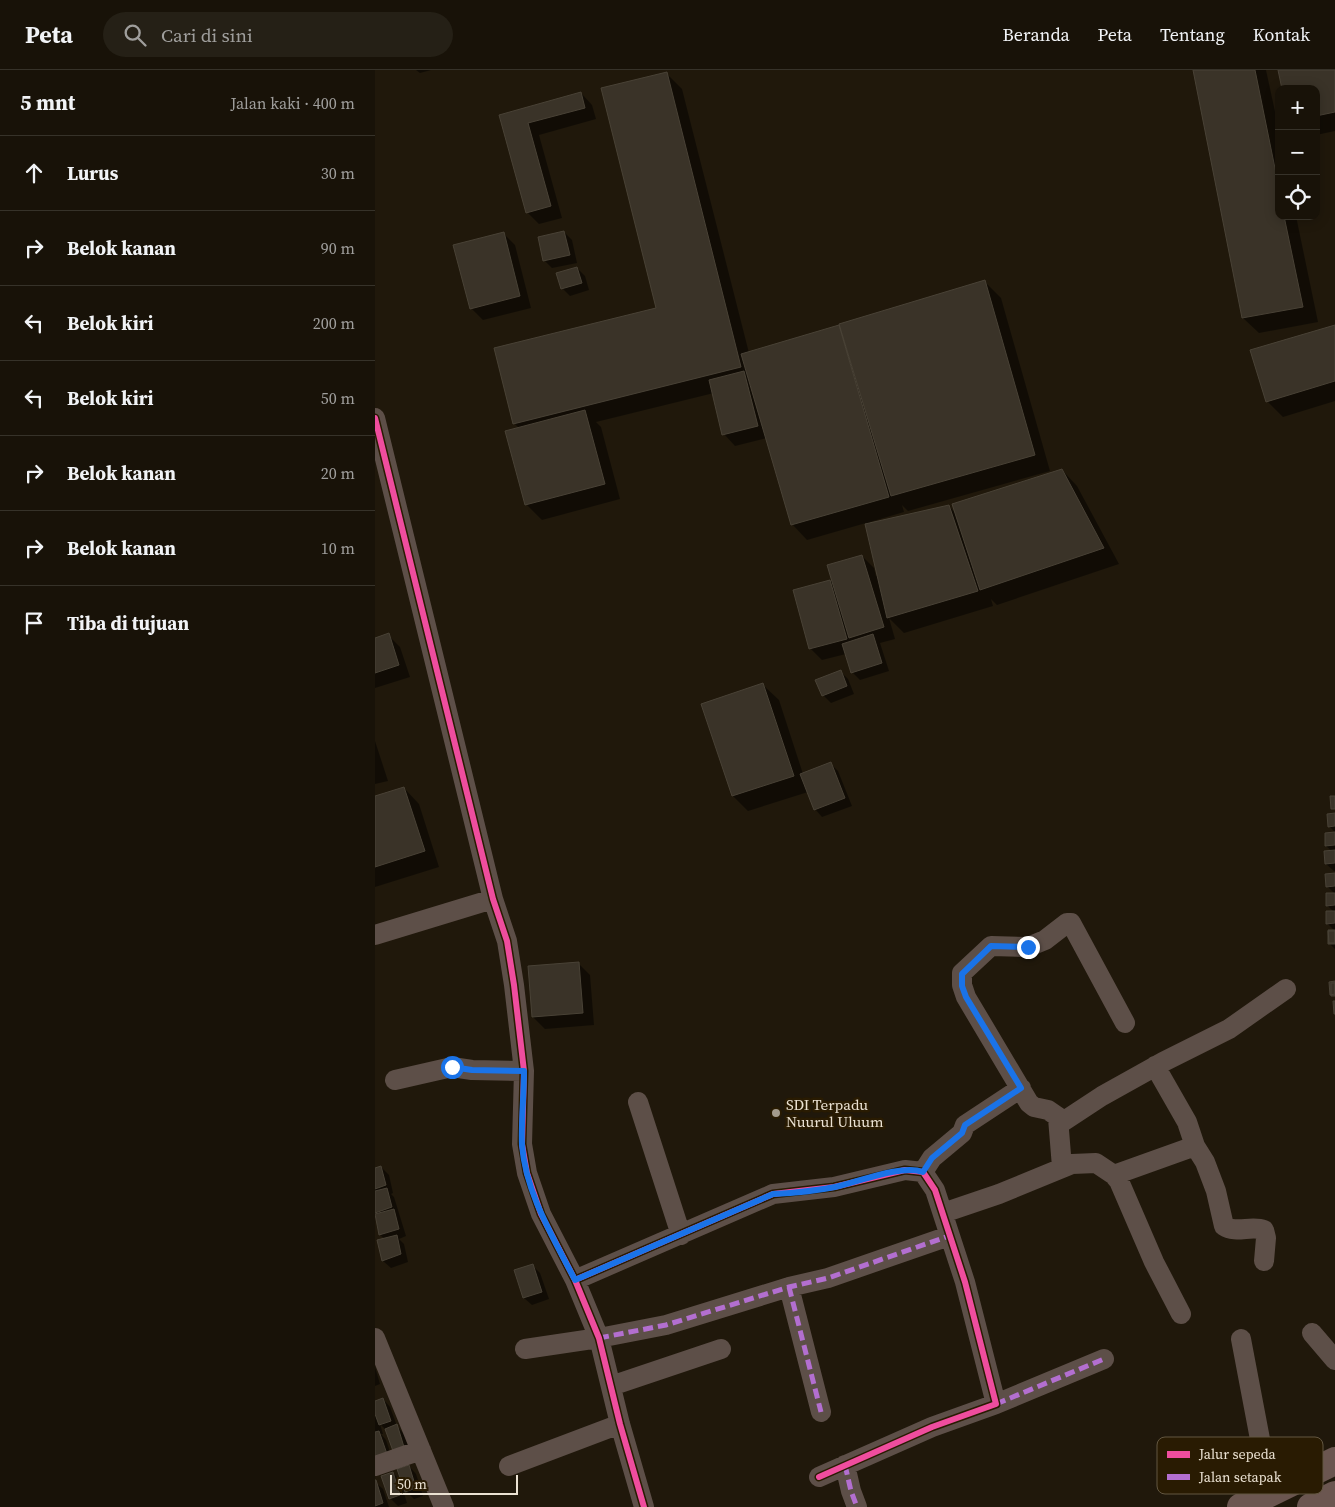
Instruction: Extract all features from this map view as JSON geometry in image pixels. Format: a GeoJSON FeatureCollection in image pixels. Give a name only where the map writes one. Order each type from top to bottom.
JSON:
{"type":"FeatureCollection","features":[{"type":"Feature","properties":{"kind":"main road"},"geometry":{"type":"LineString","coordinates":[[1323,1467],[1335,1461]]}},
{"type":"Feature","properties":{"kind":"main road"},"geometry":{"type":"LineString","coordinates":[[1241,1507],[1266,1494]]}},
{"type":"Feature","properties":{"kind":"main road"},"geometry":{"type":"LineString","coordinates":[[1311,1507],[1335,1495]]}},
{"type":"Feature","properties":{"kind":"street"},"geometry":{"type":"LineString","coordinates":[[375,418],[493,899],[507,941],[524,1071],[522,1144],[527,1173],[541,1214],[575,1280],[599,1338],[620,1424],[644,1507]]}},
{"type":"Feature","properties":{"kind":"street"},"geometry":{"type":"LineString","coordinates":[[375,935],[493,899]]}},
{"type":"Feature","properties":{"kind":"street"},"geometry":{"type":"LineString","coordinates":[[1125,1023],[1071,923],[1067,923],[1045,940],[1028,947],[991,946],[962,974],[962,986],[966,997],[1029,1103],[1034,1107],[1048,1110],[1064,1121],[1102,1096],[1155,1066],[1229,1029],[1286,989]]}},
{"type":"Feature","properties":{"kind":"street"},"geometry":{"type":"LineString","coordinates":[[1155,1066],[1187,1122],[1195,1146],[1205,1162],[1216,1191],[1224,1226],[1228,1229],[1254,1227],[1264,1230],[1266,1238],[1263,1261]]}},
{"type":"Feature","properties":{"kind":"street"},"geometry":{"type":"LineString","coordinates":[[395,1080],[452,1067],[472,1070],[524,1071]]}},
{"type":"Feature","properties":{"kind":"street"},"geometry":{"type":"LineString","coordinates":[[923,1172],[932,1158],[962,1133],[965,1125],[1021,1088]]}},
{"type":"Feature","properties":{"kind":"street"},"geometry":{"type":"LineString","coordinates":[[638,1102],[681,1235]]}},
{"type":"Feature","properties":{"kind":"street"},"geometry":{"type":"LineString","coordinates":[[1058,1118],[1062,1167]]}},
{"type":"Feature","properties":{"kind":"street"},"geometry":{"type":"LineString","coordinates":[[1114,1175],[1195,1146]]}},
{"type":"Feature","properties":{"kind":"street"},"geometry":{"type":"LineString","coordinates":[[943,1213],[999,1194],[1062,1167],[1096,1163],[1114,1175],[1154,1262],[1181,1314]]}},
{"type":"Feature","properties":{"kind":"street"},"geometry":{"type":"LineString","coordinates":[[575,1280],[612,1262],[681,1235],[773,1194],[835,1187],[905,1170],[923,1172],[935,1190],[965,1282],[996,1404]]}},
{"type":"Feature","properties":{"kind":"street"},"geometry":{"type":"LineString","coordinates":[[525,1349],[599,1338],[666,1324],[789,1287],[829,1278],[949,1236]]}},
{"type":"Feature","properties":{"kind":"street"},"geometry":{"type":"LineString","coordinates":[[789,1287],[821,1412]]}},
{"type":"Feature","properties":{"kind":"street"},"geometry":{"type":"LineString","coordinates":[[1312,1333],[1335,1360]]}},
{"type":"Feature","properties":{"kind":"street"},"geometry":{"type":"LineString","coordinates":[[375,1338],[383,1384],[421,1450],[444,1507]]}},
{"type":"Feature","properties":{"kind":"street"},"geometry":{"type":"LineString","coordinates":[[1241,1339],[1260,1437]]}},
{"type":"Feature","properties":{"kind":"street"},"geometry":{"type":"LineString","coordinates":[[611,1386],[721,1349]]}},
{"type":"Feature","properties":{"kind":"street"},"geometry":{"type":"LineString","coordinates":[[819,1477],[932,1427],[996,1404],[1104,1358]]}},
{"type":"Feature","properties":{"kind":"street"},"geometry":{"type":"LineString","coordinates":[[509,1466],[620,1424]]}},
{"type":"Feature","properties":{"kind":"street"},"geometry":{"type":"LineString","coordinates":[[375,1466],[421,1450]]}},
{"type":"Feature","properties":{"kind":"street"},"geometry":{"type":"LineString","coordinates":[[845,1465],[857,1507]]}},
{"type":"Feature","properties":{"kind":"building"},"geometry":{"type":"Polygon","coordinates":[[[1193,70],[1255,70],[1275,168],[1275,220],[1285,220],[1303,307],[1242,318],[1193,70]]]}},
{"type":"Feature","properties":{"kind":"building"},"geometry":{"type":"Polygon","coordinates":[[[1278,70],[1335,70],[1335,112],[1320,115],[1320,85],[1281,85],[1278,70]]]}},
{"type":"Feature","properties":{"kind":"building"},"geometry":{"type":"Polygon","coordinates":[[[667,72],[741,367],[513,424],[494,348],[656,308],[601,88],[667,72]]]}},
{"type":"Feature","properties":{"kind":"building"},"geometry":{"type":"Polygon","coordinates":[[[581,92],[585,108],[528,123],[551,206],[526,213],[499,115],[581,92]]]}},
{"type":"Feature","properties":{"kind":"building"},"geometry":{"type":"Polygon","coordinates":[[[564,231],[570,255],[543,261],[538,237],[564,231]]]}},
{"type":"Feature","properties":{"kind":"building"},"geometry":{"type":"Polygon","coordinates":[[[504,232],[520,296],[470,309],[453,245],[504,232]]]}},
{"type":"Feature","properties":{"kind":"building"},"geometry":{"type":"Polygon","coordinates":[[[577,267],[582,283],[561,289],[556,273],[577,267]]]}},
{"type":"Feature","properties":{"kind":"building"},"geometry":{"type":"Polygon","coordinates":[[[985,280],[1035,455],[891,496],[839,324],[985,280]]]}},
{"type":"Feature","properties":{"kind":"building"},"geometry":{"type":"Polygon","coordinates":[[[839,325],[889,497],[791,525],[741,354],[839,325]]]}},
{"type":"Feature","properties":{"kind":"building"},"geometry":{"type":"Polygon","coordinates":[[[1335,325],[1335,381],[1266,402],[1250,350],[1335,325]]]}},
{"type":"Feature","properties":{"kind":"building"},"geometry":{"type":"Polygon","coordinates":[[[744,371],[758,426],[722,435],[709,380],[744,371]]]}},
{"type":"Feature","properties":{"kind":"building"},"geometry":{"type":"Polygon","coordinates":[[[585,410],[605,484],[525,505],[505,431],[585,410]]]}},
{"type":"Feature","properties":{"kind":"building"},"geometry":{"type":"Polygon","coordinates":[[[1062,469],[1104,548],[980,590],[952,504],[1062,469]]]}},
{"type":"Feature","properties":{"kind":"building"},"geometry":{"type":"Polygon","coordinates":[[[949,505],[978,591],[887,618],[865,524],[949,505]]]}},
{"type":"Feature","properties":{"kind":"building"},"geometry":{"type":"Polygon","coordinates":[[[862,555],[884,627],[849,638],[827,565],[862,555]]]}},
{"type":"Feature","properties":{"kind":"building"},"geometry":{"type":"Polygon","coordinates":[[[830,580],[847,639],[809,649],[793,590],[830,580]]]}},
{"type":"Feature","properties":{"kind":"building"},"geometry":{"type":"Polygon","coordinates":[[[389,633],[399,665],[375,673],[375,638],[389,633]]]}},
{"type":"Feature","properties":{"kind":"building"},"geometry":{"type":"Polygon","coordinates":[[[873,634],[882,663],[851,673],[842,644],[873,634]]]}},
{"type":"Feature","properties":{"kind":"building"},"geometry":{"type":"Polygon","coordinates":[[[841,670],[847,686],[822,696],[815,680],[841,670]]]}},
{"type":"Feature","properties":{"kind":"building"},"geometry":{"type":"Polygon","coordinates":[[[763,683],[794,776],[732,796],[701,704],[763,683]]]}},
{"type":"Feature","properties":{"kind":"building"},"geometry":{"type":"Polygon","coordinates":[[[831,762],[845,798],[814,810],[800,774],[831,762]]]}},
{"type":"Feature","properties":{"kind":"building"},"geometry":{"type":"Polygon","coordinates":[[[404,787],[425,851],[375,867],[375,796],[404,787]]]}},
{"type":"Feature","properties":{"kind":"building"},"geometry":{"type":"Polygon","coordinates":[[[1330,796],[1335,796],[1335,809],[1331,809],[1330,796]]]}},
{"type":"Feature","properties":{"kind":"building"},"geometry":{"type":"Polygon","coordinates":[[[1335,813],[1335,826],[1328,827],[1327,814],[1335,813]]]}},
{"type":"Feature","properties":{"kind":"building"},"geometry":{"type":"Polygon","coordinates":[[[1335,832],[1335,845],[1325,846],[1325,833],[1335,832]]]}},
{"type":"Feature","properties":{"kind":"building"},"geometry":{"type":"Polygon","coordinates":[[[1335,850],[1335,863],[1325,864],[1324,851],[1335,850]]]}},
{"type":"Feature","properties":{"kind":"building"},"geometry":{"type":"Polygon","coordinates":[[[1335,873],[1335,886],[1326,887],[1325,874],[1335,873]]]}},
{"type":"Feature","properties":{"kind":"building"},"geometry":{"type":"Polygon","coordinates":[[[1326,893],[1335,893],[1335,905],[1326,906],[1326,893]]]}},
{"type":"Feature","properties":{"kind":"building"},"geometry":{"type":"Polygon","coordinates":[[[1326,911],[1335,911],[1335,923],[1326,924],[1326,911]]]}},
{"type":"Feature","properties":{"kind":"building"},"geometry":{"type":"Polygon","coordinates":[[[1328,930],[1335,930],[1335,943],[1329,943],[1328,930]]]}},
{"type":"Feature","properties":{"kind":"building"},"geometry":{"type":"Polygon","coordinates":[[[1328,931],[1335,931],[1335,944],[1328,944],[1328,931]]]}},
{"type":"Feature","properties":{"kind":"building"},"geometry":{"type":"Polygon","coordinates":[[[579,962],[583,1013],[532,1017],[528,966],[579,962]]]}},
{"type":"Feature","properties":{"kind":"building"},"geometry":{"type":"Polygon","coordinates":[[[1335,981],[1335,994],[1330,995],[1329,982],[1335,981]]]}},
{"type":"Feature","properties":{"kind":"building"},"geometry":{"type":"Polygon","coordinates":[[[1331,983],[1335,983],[1335,996],[1331,996],[1331,983]]]}},
{"type":"Feature","properties":{"kind":"building"},"geometry":{"type":"Polygon","coordinates":[[[1333,1001],[1335,1001],[1335,1014],[1334,1014],[1333,1001]]]}},
{"type":"Feature","properties":{"kind":"building"},"geometry":{"type":"Polygon","coordinates":[[[381,1166],[386,1185],[375,1189],[375,1168],[381,1166]]]}},
{"type":"Feature","properties":{"kind":"building"},"geometry":{"type":"Polygon","coordinates":[[[387,1188],[392,1207],[375,1213],[375,1191],[387,1188]]]}},
{"type":"Feature","properties":{"kind":"building"},"geometry":{"type":"Polygon","coordinates":[[[394,1209],[399,1229],[379,1235],[375,1214],[394,1209]]]}},
{"type":"Feature","properties":{"kind":"building"},"geometry":{"type":"Polygon","coordinates":[[[397,1235],[401,1254],[382,1261],[377,1240],[397,1235]]]}},
{"type":"Feature","properties":{"kind":"building"},"geometry":{"type":"Polygon","coordinates":[[[533,1264],[542,1292],[523,1298],[514,1270],[533,1264]]]}},
{"type":"Feature","properties":{"kind":"building"},"geometry":{"type":"Polygon","coordinates":[[[383,1398],[391,1421],[379,1425],[375,1414],[375,1401],[383,1398]]]}},
{"type":"Feature","properties":{"kind":"building"},"geometry":{"type":"Polygon","coordinates":[[[397,1424],[404,1447],[393,1451],[385,1429],[397,1424]]]}},
{"type":"Feature","properties":{"kind":"building"},"geometry":{"type":"Polygon","coordinates":[[[379,1431],[387,1454],[375,1457],[375,1432],[379,1431]]]}},
{"type":"Feature","properties":{"kind":"building"},"geometry":{"type":"Polygon","coordinates":[[[409,1465],[416,1488],[405,1492],[397,1469],[409,1465]]]}},
{"type":"Feature","properties":{"kind":"building"},"geometry":{"type":"Polygon","coordinates":[[[393,1472],[400,1495],[389,1499],[381,1476],[393,1472]]]}},
{"type":"Feature","properties":{"kind":"building"},"geometry":{"type":"Polygon","coordinates":[[[375,1480],[383,1503],[375,1506],[375,1480]]]}},
{"type":"Feature","properties":{"kind":"marked path"},"geometry":{"type":"LineString","coordinates":[[599,1338],[666,1325],[789,1287],[828,1278],[949,1236]]}},
{"type":"Feature","properties":{"kind":"marked path"},"geometry":{"type":"LineString","coordinates":[[789,1287],[821,1412]]}},
{"type":"Feature","properties":{"kind":"marked path"},"geometry":{"type":"LineString","coordinates":[[996,1404],[1104,1359]]}},
{"type":"Feature","properties":{"kind":"marked path"},"geometry":{"type":"LineString","coordinates":[[845,1465],[857,1507]]}},
{"type":"Feature","properties":{"kind":"cycle path"},"geometry":{"type":"LineString","coordinates":[[375,418],[493,899],[507,941],[524,1071],[522,1144],[527,1173],[541,1214],[575,1280],[599,1338],[620,1424],[644,1507]]}},
{"type":"Feature","properties":{"kind":"cycle path"},"geometry":{"type":"LineString","coordinates":[[575,1280],[773,1194],[834,1187],[905,1170],[923,1172],[935,1190],[965,1282],[996,1404],[932,1427],[819,1477]]}},
{"type":"Feature","properties":{"kind":"place","name":"SDI Terpadu Nuurul Uluum"},"geometry":{"type":"Point","coordinates":[776,1113]}},
{"type":"Feature","properties":{"kind":"route"},"geometry":{"type":"LineString","coordinates":[[452,1067],[472,1070],[524,1071],[522,1144],[527,1173],[541,1214],[575,1280],[612,1262],[681,1235],[751,1202],[773,1194],[835,1187],[905,1170],[919,1170],[923,1172],[932,1158],[962,1133],[965,1125],[1021,1088],[966,997],[962,986],[962,974],[983,951],[991,946],[1010,945],[1028,947]]}}]}
